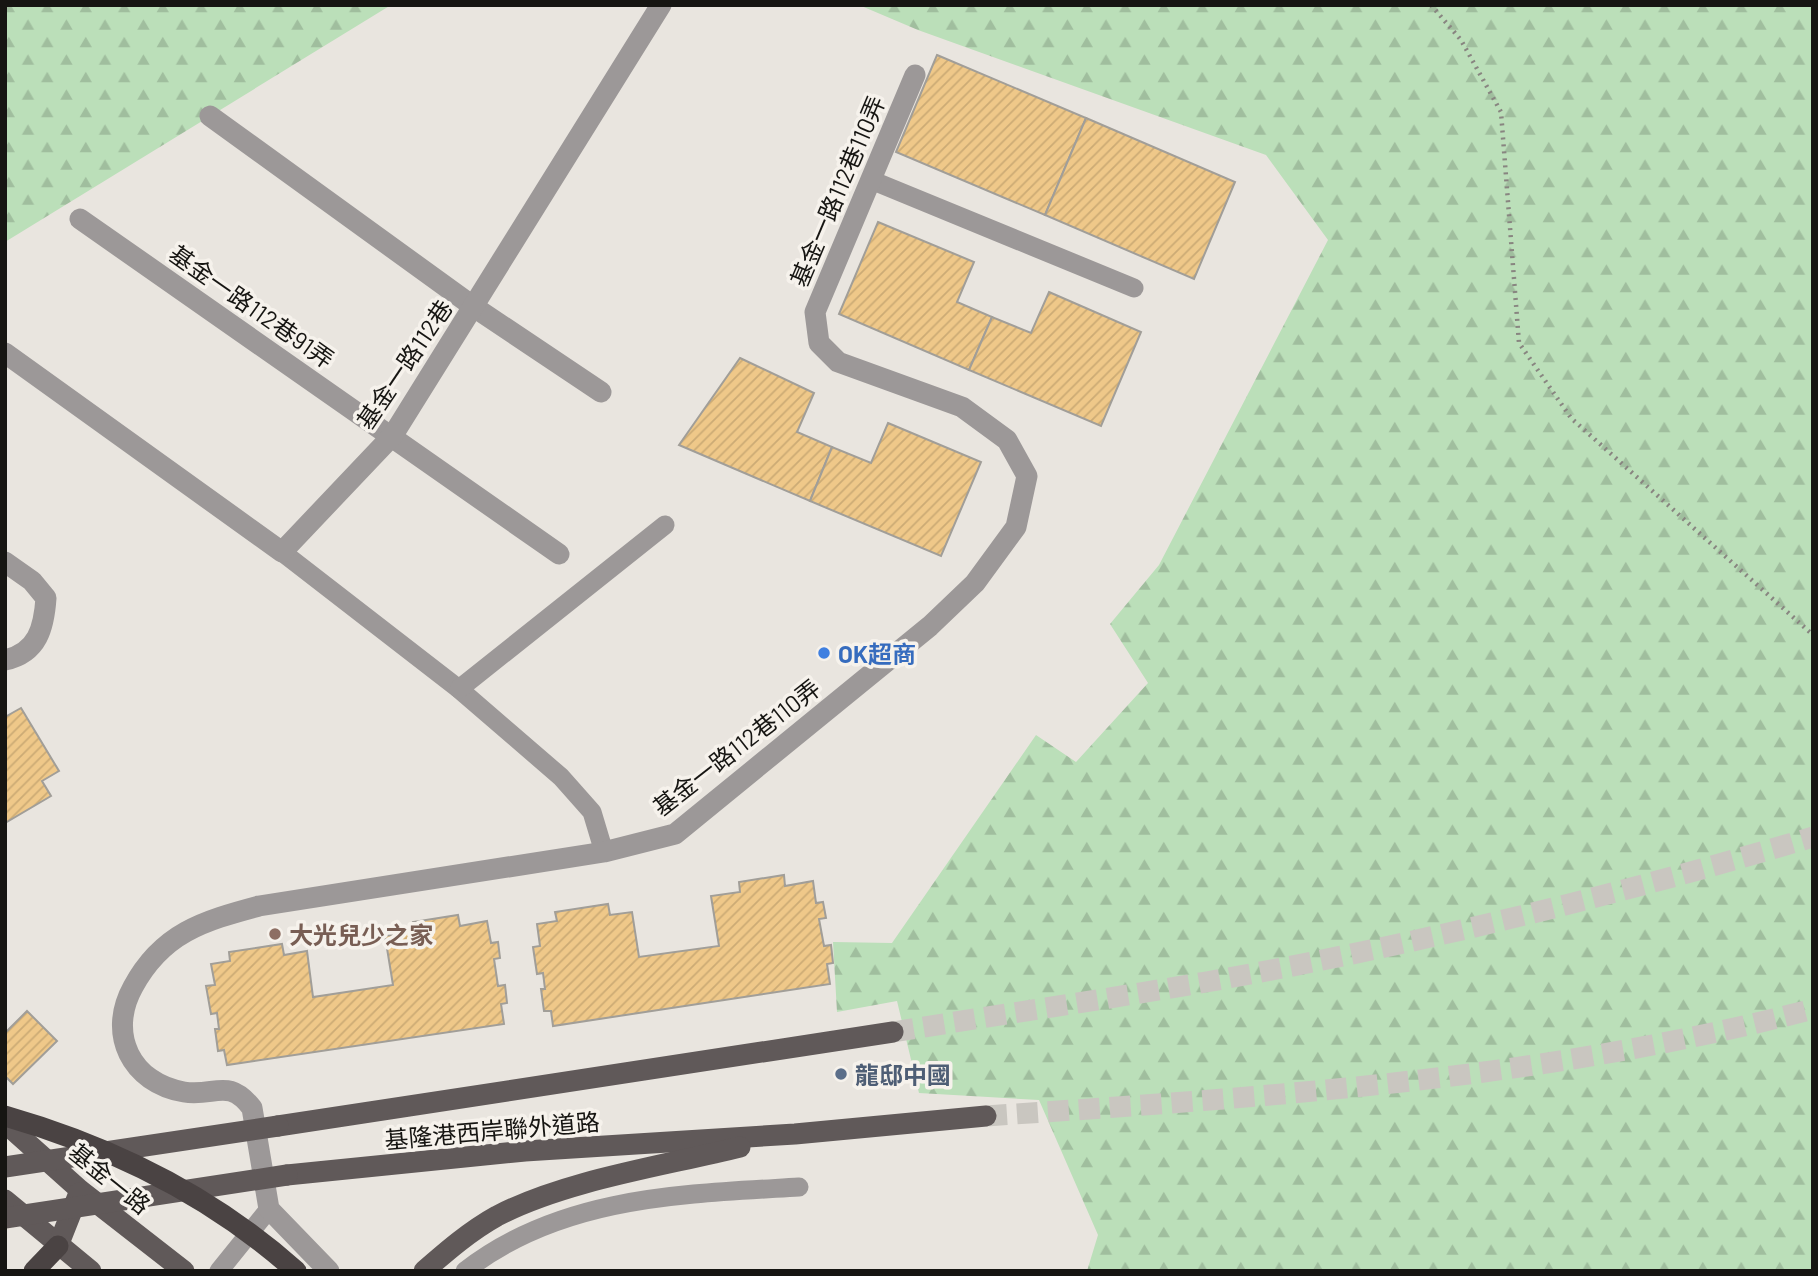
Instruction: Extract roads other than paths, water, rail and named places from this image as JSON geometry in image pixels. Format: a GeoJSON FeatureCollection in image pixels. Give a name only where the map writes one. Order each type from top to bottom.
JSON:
{"type":"FeatureCollection","features":[{"type":"Feature","properties":{"kind":"highway"},"geometry":{"type":"LineString","coordinates":[[5,1116],[98,1146],[146,1167],[233,1221],[296,1271]]}},
{"type":"Feature","properties":{"kind":"highway"},"geometry":{"type":"LineString","coordinates":[[34,1271],[58,1246]]}},
{"type":"Feature","properties":{"kind":"main road","name":"基隆港西岸聯外道路"},"geometry":{"type":"LineString","coordinates":[[5,1167],[893,1032]]}},
{"type":"Feature","properties":{"kind":"main road","name":"基隆港西岸聯外道路"},"geometry":{"type":"LineString","coordinates":[[5,1218],[288,1175],[525,1151],[795,1134],[986,1116]]}},
{"type":"Feature","properties":{"kind":"main road","name":"基金一路"},"geometry":{"type":"LineString","coordinates":[[5,1124],[80,1190],[184,1271]]}},
{"type":"Feature","properties":{"kind":"main road"},"geometry":{"type":"LineString","coordinates":[[424,1271],[465,1236],[498,1216],[535,1200],[795,1134]]}},
{"type":"Feature","properties":{"kind":"main road"},"geometry":{"type":"LineString","coordinates":[[58,1246],[80,1190]]}},
{"type":"Feature","properties":{"kind":"main road"},"geometry":{"type":"LineString","coordinates":[[5,1200],[91,1271]]}},
{"type":"Feature","properties":{"kind":"street","name":"基金一路112巷"},"geometry":{"type":"LineString","coordinates":[[282,552],[393,435],[661,5]]}},
{"type":"Feature","properties":{"kind":"street","name":"基金一路112巷110弄"},"geometry":{"type":"LineString","coordinates":[[269,1209],[252,1108],[242,1095],[227,1089],[185,1092],[161,1083],[143,1073],[130,1058],[121,1041],[123,1017],[131,990],[148,961],[174,937],[207,920],[259,906],[604,852],[675,834],[930,626],[975,583],[1016,527],[1027,476],[1007,440],[962,407],[838,362],[819,343],[815,312],[915,75]]}},
{"type":"Feature","properties":{"kind":"street"},"geometry":{"type":"LineString","coordinates":[[210,116],[474,307],[601,392]]}},
{"type":"Feature","properties":{"kind":"street","name":"基金一路112巷91弄"},"geometry":{"type":"LineString","coordinates":[[80,219],[393,435],[559,554]]}},
{"type":"Feature","properties":{"kind":"street"},"geometry":{"type":"LineString","coordinates":[[5,354],[282,552]]}},
{"type":"Feature","properties":{"kind":"street"},"geometry":{"type":"LineString","coordinates":[[5,562],[32,581],[46,598],[45,621],[38,641],[17,658],[5,660]]}},
{"type":"Feature","properties":{"kind":"street"},"geometry":{"type":"LineString","coordinates":[[269,1209],[330,1271]]}},
{"type":"Feature","properties":{"kind":"lane"},"geometry":{"type":"LineString","coordinates":[[871,180],[1134,288]]}},
{"type":"Feature","properties":{"kind":"lane"},"geometry":{"type":"LineString","coordinates":[[459,689],[665,525]]}},
{"type":"Feature","properties":{"kind":"lane"},"geometry":{"type":"LineString","coordinates":[[282,552],[459,689],[561,777],[592,812],[604,852]]}},
{"type":"Feature","properties":{"kind":"lane"},"geometry":{"type":"LineString","coordinates":[[465,1271],[512,1238],[584,1211],[670,1195],[799,1187]]}},
{"type":"Feature","properties":{"kind":"lane"},"geometry":{"type":"LineString","coordinates":[[219,1271],[269,1209]]}},
{"type":"Feature","properties":{"kind":"tunnel"},"geometry":{"type":"LineString","coordinates":[[893,1032],[1206,982],[1436,936],[1588,899],[1813,837]]}},
{"type":"Feature","properties":{"kind":"tunnel"},"geometry":{"type":"LineString","coordinates":[[986,1116],[1298,1093],[1506,1069],[1609,1053],[1813,1009]]}},
{"type":"Feature","properties":{"kind":"place","name":"OK超商"},"geometry":{"type":"Point","coordinates":[824,653]}},
{"type":"Feature","properties":{"kind":"place","name":"大光兒少之家"},"geometry":{"type":"Point","coordinates":[275,934]}},
{"type":"Feature","properties":{"kind":"place","name":"龍邸中國"},"geometry":{"type":"Point","coordinates":[841,1074]}}]}
